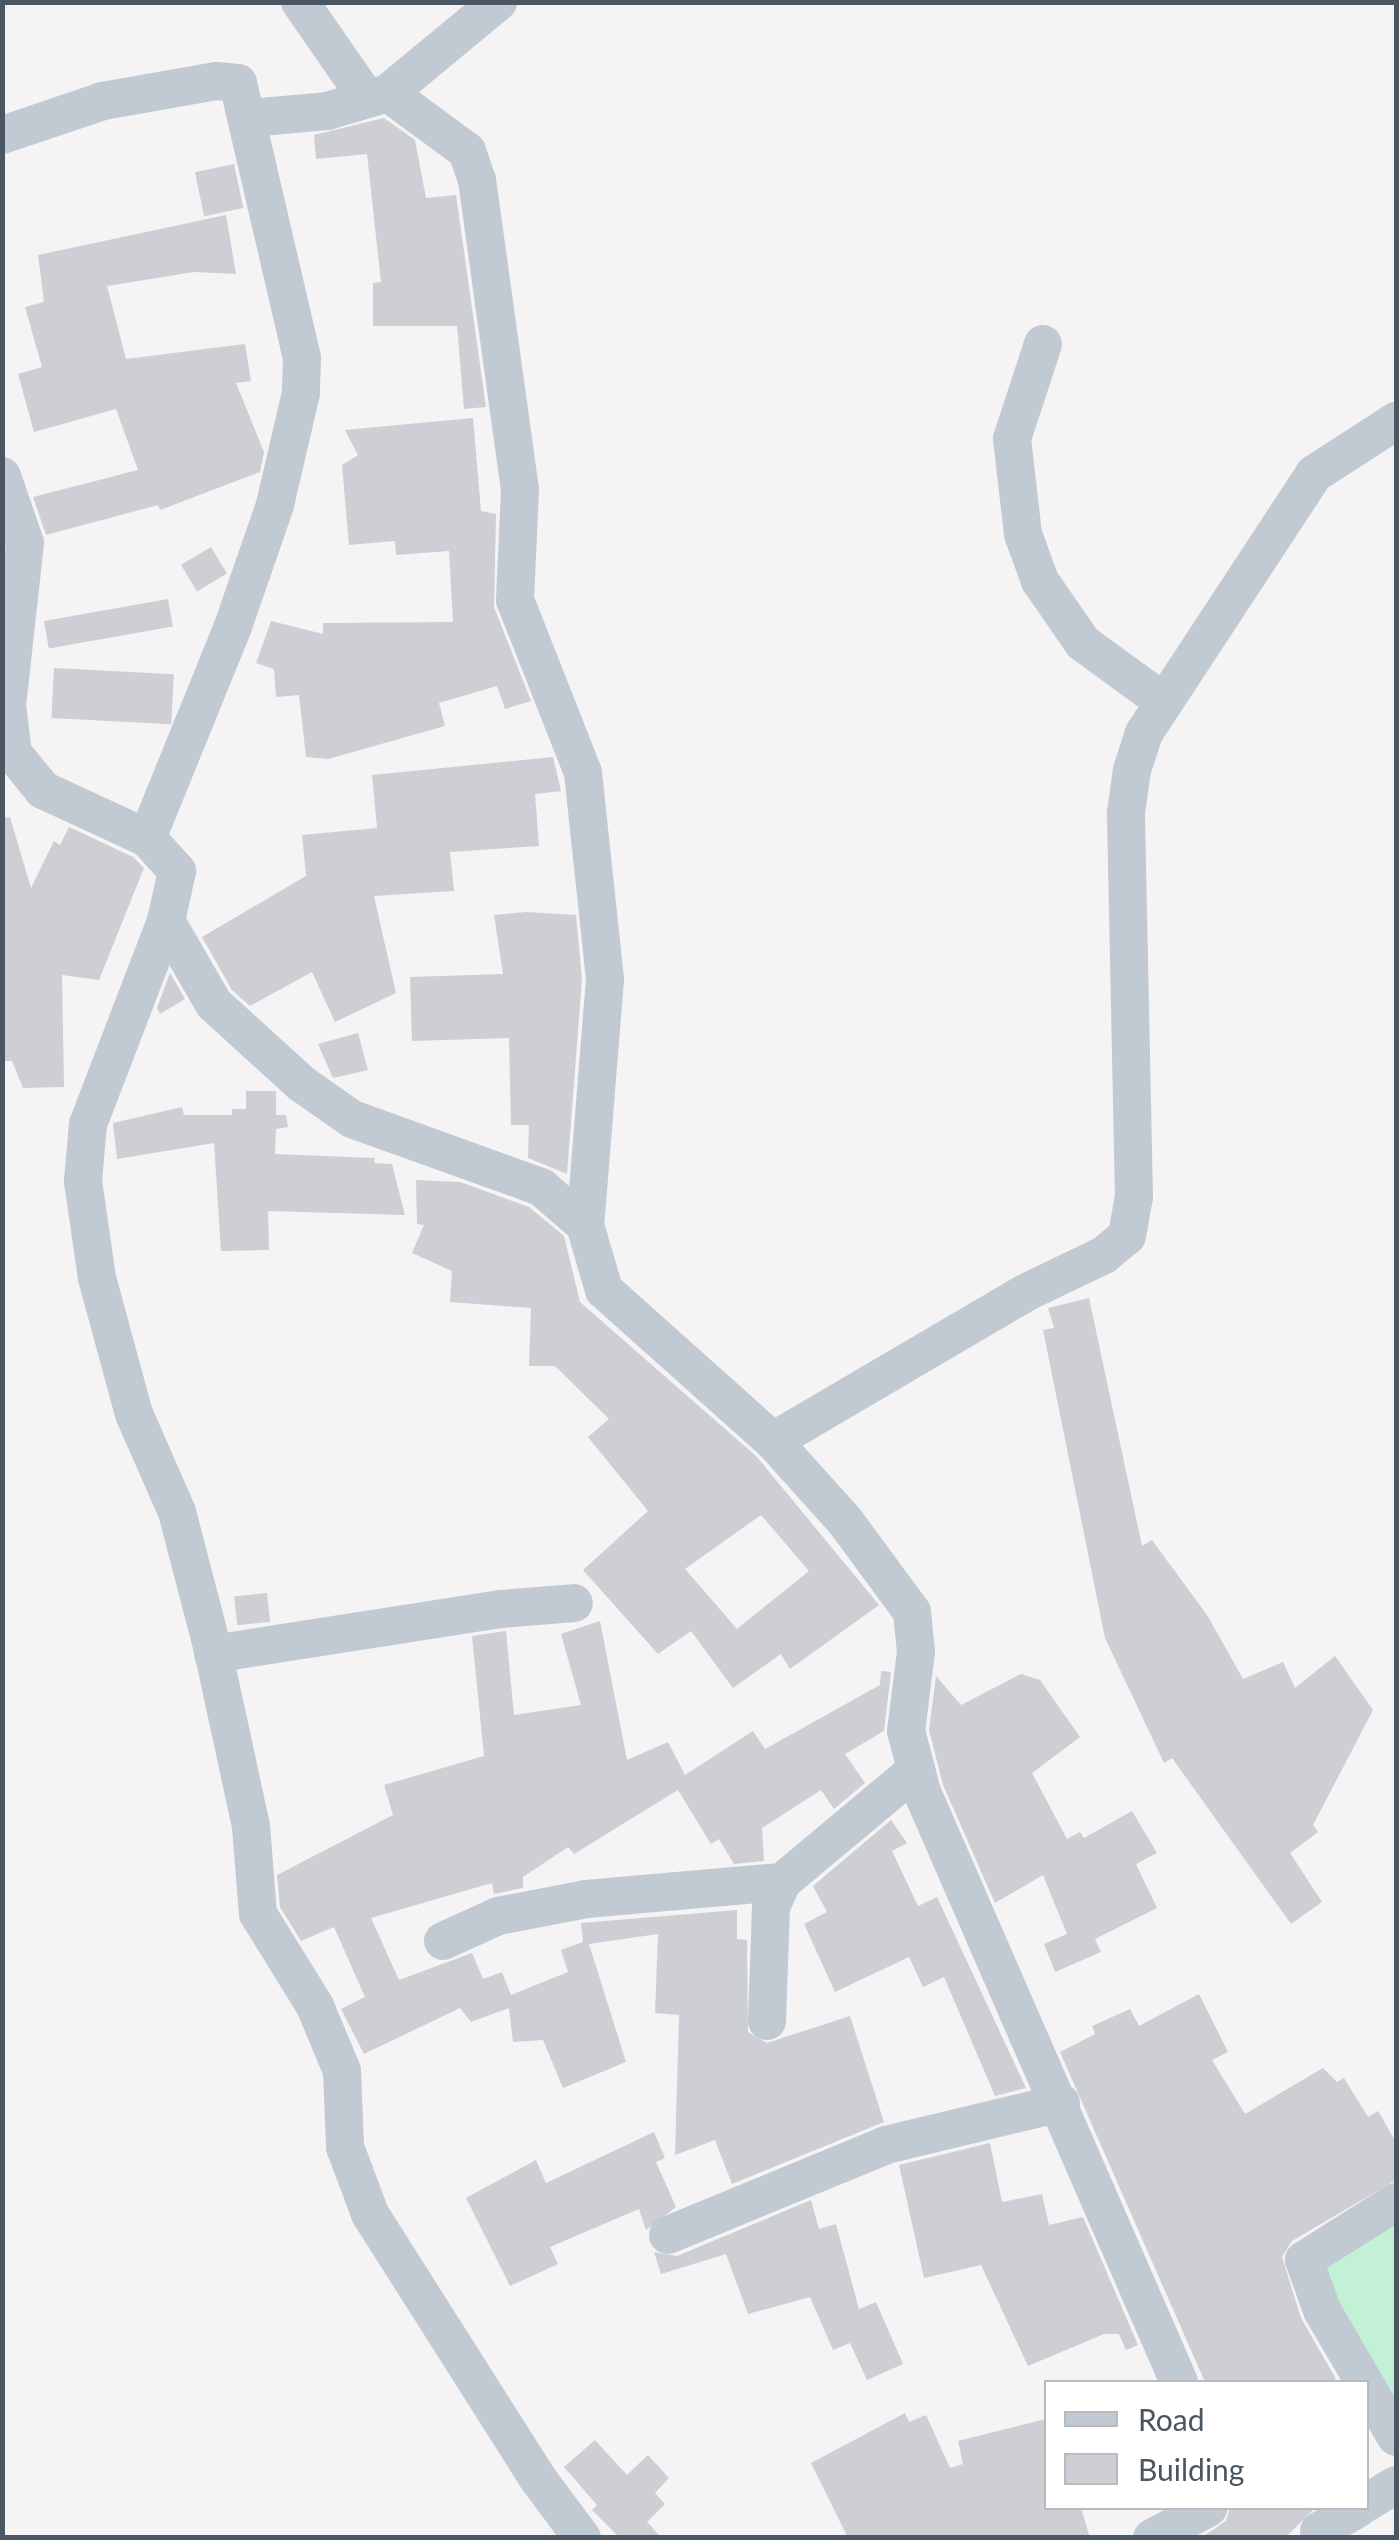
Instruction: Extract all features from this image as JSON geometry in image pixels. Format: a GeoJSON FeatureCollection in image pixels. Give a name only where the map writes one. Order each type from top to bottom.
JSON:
{"type":"FeatureCollection","features":[{"type":"Feature","properties":{"kind":"street"},"geometry":{"type":"LineString","coordinates":[[300,2],[377,95],[467,151],[477,180],[520,490],[515,600],[583,773],[605,979],[585,1225],[604,1290],[773,1441],[845,1521],[912,1612],[916,1652],[906,1731],[916,1770],[1178,2380]]}},
{"type":"Feature","properties":{"kind":"street"},"geometry":{"type":"LineString","coordinates":[[249,118],[327,112],[377,95],[498,2]]}},
{"type":"Feature","properties":{"kind":"street"},"geometry":{"type":"LineString","coordinates":[[2,135],[104,101],[216,80],[238,84],[249,118],[258,192],[302,359],[301,392],[274,504],[232,629],[147,838]]}},
{"type":"Feature","properties":{"kind":"street"},"geometry":{"type":"LineString","coordinates":[[1043,344],[1012,440],[1023,534],[1040,580],[1083,643],[1164,702]]}},
{"type":"Feature","properties":{"kind":"street"},"geometry":{"type":"LineString","coordinates":[[773,1441],[1024,1292],[1104,1256],[1126,1236],[1134,1198],[1126,813],[1138,752],[1164,702],[1314,474],[1396,421]]}},
{"type":"Feature","properties":{"kind":"street"},"geometry":{"type":"LineString","coordinates":[[2,476],[24,544],[7,705],[13,753],[43,790],[147,838],[177,871],[166,921],[93,1110],[83,1181],[97,1278],[130,1397],[177,1512],[214,1654],[252,1826],[258,1914],[315,2006],[342,2072],[346,2147],[370,2214],[536,2476],[582,2538]]}},
{"type":"Feature","properties":{"kind":"street"},"geometry":{"type":"LineString","coordinates":[[166,921],[214,1004],[302,1084],[352,1120],[541,1187],[585,1225]]}},
{"type":"Feature","properties":{"kind":"street"},"geometry":{"type":"LineString","coordinates":[[214,1654],[500,1609],[574,1604]]}},
{"type":"Feature","properties":{"kind":"street"},"geometry":{"type":"LineString","coordinates":[[766,2021],[771,1908],[782,1882],[916,1770]]}},
{"type":"Feature","properties":{"kind":"street"},"geometry":{"type":"LineString","coordinates":[[443,1941],[498,1916],[586,1900],[782,1882]]}},
{"type":"Feature","properties":{"kind":"street"},"geometry":{"type":"LineString","coordinates":[[668,2236],[886,2145],[1061,2104]]}},
{"type":"Feature","properties":{"kind":"street"},"geometry":{"type":"LineString","coordinates":[[1363,2380],[1322,2310],[1304,2260],[1396,2202]]}},
{"type":"Feature","properties":{"kind":"street"},"geometry":{"type":"LineString","coordinates":[[1369,2391],[1396,2437]]}},
{"type":"Feature","properties":{"kind":"street"},"geometry":{"type":"LineString","coordinates":[[1369,2501],[1396,2485]]}},
{"type":"Feature","properties":{"kind":"street"},"geometry":{"type":"LineString","coordinates":[[1152,2538],[1204,2510]]}},
{"type":"Feature","properties":{"kind":"street"},"geometry":{"type":"LineString","coordinates":[[1311,2525],[1353,2510]]}},
{"type":"Feature","properties":{"kind":"green space"},"geometry":{"type":"Polygon","coordinates":[[[1396,2218],[1396,2411],[1362,2360],[1323,2266],[1396,2218]]]}},
{"type":"Feature","properties":{"kind":"building"},"geometry":{"type":"Polygon","coordinates":[[[384,118],[415,140],[426,198],[456,195],[486,407],[464,409],[457,326],[373,326],[373,283],[381,282],[367,154],[316,159],[314,135],[384,118]]]}},
{"type":"Feature","properties":{"kind":"building"},"geometry":{"type":"Polygon","coordinates":[[[234,164],[243,208],[204,216],[195,172],[234,164]]]}},
{"type":"Feature","properties":{"kind":"building"},"geometry":{"type":"Polygon","coordinates":[[[226,215],[236,274],[194,272],[107,286],[126,359],[245,344],[251,381],[236,383],[264,452],[260,472],[160,510],[158,505],[46,535],[33,497],[138,470],[116,409],[34,432],[18,374],[42,367],[25,307],[44,302],[38,255],[226,215]]]}},
{"type":"Feature","properties":{"kind":"building"},"geometry":{"type":"Polygon","coordinates":[[[473,418],[481,511],[496,514],[494,607],[531,701],[505,709],[497,686],[439,703],[445,726],[328,759],[306,757],[299,695],[276,697],[274,669],[256,663],[271,621],[323,634],[323,623],[453,622],[449,551],[396,555],[395,541],[349,545],[342,465],[358,455],[345,430],[473,418]]]}},
{"type":"Feature","properties":{"kind":"building"},"geometry":{"type":"Polygon","coordinates":[[[211,547],[227,574],[197,592],[181,565],[211,547]]]}},
{"type":"Feature","properties":{"kind":"building"},"geometry":{"type":"Polygon","coordinates":[[[168,599],[173,627],[49,648],[44,621],[168,599]]]}},
{"type":"Feature","properties":{"kind":"building"},"geometry":{"type":"Polygon","coordinates":[[[54,668],[174,674],[171,724],[51,718],[54,668]]]}},
{"type":"Feature","properties":{"kind":"building"},"geometry":{"type":"Polygon","coordinates":[[[553,757],[561,791],[535,794],[539,846],[450,852],[454,891],[374,896],[396,993],[335,1022],[312,972],[250,1006],[232,990],[202,937],[306,876],[302,835],[377,828],[372,775],[553,757]]]}},
{"type":"Feature","properties":{"kind":"building"},"geometry":{"type":"Polygon","coordinates":[[[10,817],[31,888],[54,841],[60,845],[69,827],[133,857],[144,868],[99,980],[62,975],[64,1087],[23,1088],[12,1061],[2,1061],[2,818],[10,817]]]}},
{"type":"Feature","properties":{"kind":"building"},"geometry":{"type":"Polygon","coordinates":[[[494,915],[576,915],[582,979],[567,1174],[528,1158],[529,1125],[511,1125],[509,1038],[412,1041],[410,977],[503,974],[494,915]]]}},
{"type":"Feature","properties":{"kind":"building"},"geometry":{"type":"Polygon","coordinates":[[[170,973],[185,999],[160,1014],[157,1008],[170,973]]]}},
{"type":"Feature","properties":{"kind":"building"},"geometry":{"type":"Polygon","coordinates":[[[358,1033],[368,1070],[333,1078],[318,1044],[358,1033]]]}},
{"type":"Feature","properties":{"kind":"building"},"geometry":{"type":"Polygon","coordinates":[[[246,1091],[276,1091],[276,1115],[286,1115],[288,1127],[276,1129],[275,1154],[375,1158],[374,1163],[392,1164],[405,1215],[268,1211],[269,1250],[221,1251],[214,1143],[117,1159],[113,1123],[182,1107],[184,1115],[232,1115],[232,1109],[246,1109],[246,1091]]]}},
{"type":"Feature","properties":{"kind":"building"},"geometry":{"type":"Polygon","coordinates":[[[416,1180],[460,1182],[529,1207],[564,1236],[580,1302],[757,1457],[879,1605],[790,1669],[781,1654],[733,1688],[691,1631],[658,1654],[583,1570],[648,1511],[588,1437],[609,1419],[555,1366],[529,1366],[531,1308],[450,1302],[452,1271],[412,1253],[424,1225],[417,1224],[416,1180]],[[761,1515],[685,1569],[737,1629],[809,1571],[761,1515]]]}},
{"type":"Feature","properties":{"kind":"building"},"geometry":{"type":"Polygon","coordinates":[[[1089,1298],[1142,1546],[1152,1540],[1207,1615],[1243,1679],[1283,1662],[1295,1688],[1335,1656],[1373,1710],[1313,1825],[1318,1832],[1290,1853],[1322,1902],[1291,1924],[1172,1758],[1164,1763],[1105,1638],[1043,1330],[1054,1328],[1048,1308],[1089,1298]]]}},
{"type":"Feature","properties":{"kind":"building"},"geometry":{"type":"Polygon","coordinates":[[[267,1593],[270,1622],[237,1625],[234,1596],[267,1593]]]}},
{"type":"Feature","properties":{"kind":"building"},"geometry":{"type":"Polygon","coordinates":[[[600,1621],[627,1760],[668,1742],[685,1775],[753,1731],[765,1749],[880,1685],[881,1671],[891,1672],[884,1731],[845,1754],[865,1783],[834,1809],[821,1790],[762,1828],[764,1861],[734,1864],[719,1839],[711,1844],[678,1790],[574,1854],[568,1847],[523,1877],[523,1888],[494,1894],[492,1883],[371,1918],[399,1980],[472,1953],[483,1979],[502,1972],[511,1995],[568,1972],[561,1950],[583,1942],[581,1923],[737,1910],[737,1939],[747,1940],[748,2032],[767,2043],[850,2016],[884,2122],[732,2184],[715,2140],[675,2155],[679,2015],[655,2013],[658,1934],[589,1944],[626,2062],[563,2088],[543,2040],[513,2042],[509,2008],[471,2022],[460,2008],[364,2054],[341,2009],[365,1997],[334,1927],[301,1941],[280,1907],[277,1875],[393,1815],[384,1785],[484,1756],[472,1636],[506,1631],[514,1715],[581,1705],[561,1634],[600,1621]]]}},
{"type":"Feature","properties":{"kind":"building"},"geometry":{"type":"Polygon","coordinates":[[[1021,1674],[1040,1680],[1080,1737],[1032,1773],[1067,1839],[1080,1832],[1084,1838],[1132,1811],[1157,1853],[1136,1864],[1157,1908],[1095,1939],[1101,1952],[1055,1972],[1044,1944],[1067,1934],[1043,1875],[995,1903],[943,1785],[929,1730],[936,1676],[961,1705],[1021,1674]]]}},
{"type":"Feature","properties":{"kind":"building"},"geometry":{"type":"Polygon","coordinates":[[[891,1820],[907,1843],[892,1851],[918,1906],[937,1897],[1026,2088],[995,2096],[944,1977],[923,1987],[909,1957],[835,1992],[804,1924],[827,1912],[813,1886],[891,1820]]]}},
{"type":"Feature","properties":{"kind":"building"},"geometry":{"type":"Polygon","coordinates":[[[1199,1994],[1228,2052],[1212,2060],[1245,2114],[1323,2068],[1337,2082],[1344,2078],[1368,2117],[1378,2111],[1396,2142],[1396,2180],[1292,2241],[1282,2257],[1301,2318],[1336,2379],[1204,2380],[1060,2052],[1095,2034],[1092,2026],[1130,2009],[1139,2026],[1199,1994]]]}},
{"type":"Feature","properties":{"kind":"building"},"geometry":{"type":"Polygon","coordinates":[[[654,2132],[665,2158],[656,2162],[676,2207],[646,2230],[639,2209],[550,2247],[558,2264],[510,2286],[466,2198],[536,2160],[546,2183],[654,2132]]]}},
{"type":"Feature","properties":{"kind":"building"},"geometry":{"type":"Polygon","coordinates":[[[990,2143],[1002,2202],[1042,2194],[1049,2225],[1083,2217],[1138,2345],[1126,2350],[1119,2334],[1104,2334],[1028,2366],[981,2265],[924,2278],[899,2165],[990,2143]]]}},
{"type":"Feature","properties":{"kind":"building"},"geometry":{"type":"Polygon","coordinates":[[[811,2200],[819,2229],[836,2224],[859,2309],[876,2302],[903,2364],[867,2380],[850,2343],[833,2350],[810,2297],[748,2314],[726,2254],[661,2274],[654,2252],[677,2256],[811,2200]]]}},
{"type":"Feature","properties":{"kind":"building"},"geometry":{"type":"Polygon","coordinates":[[[905,2413],[909,2422],[926,2415],[950,2468],[963,2464],[958,2441],[1044,2420],[1044,2510],[1082,2510],[1090,2538],[848,2538],[811,2463],[905,2413]]]}},
{"type":"Feature","properties":{"kind":"building"},"geometry":{"type":"Polygon","coordinates":[[[595,2440],[627,2475],[648,2455],[669,2478],[655,2493],[665,2504],[647,2522],[662,2538],[620,2538],[592,2510],[597,2505],[564,2467],[595,2440]]]}},
{"type":"Feature","properties":{"kind":"building"},"geometry":{"type":"Polygon","coordinates":[[[1229,2510],[1313,2510],[1285,2538],[1201,2538],[1226,2521],[1229,2510]]]}}]}
